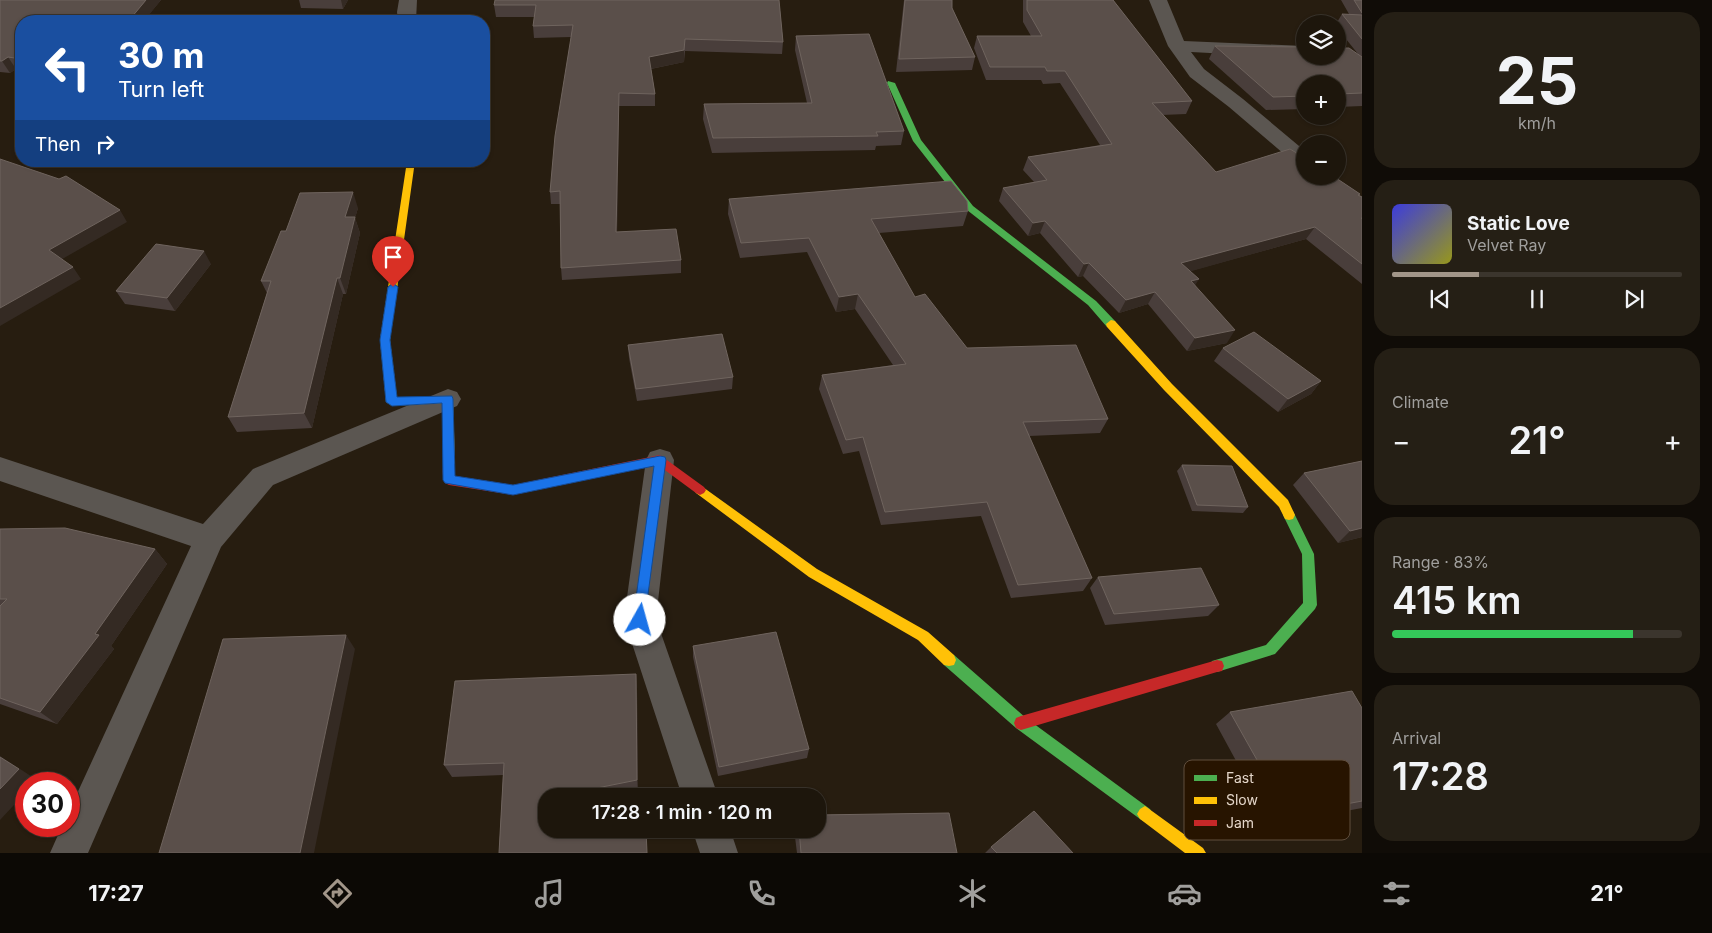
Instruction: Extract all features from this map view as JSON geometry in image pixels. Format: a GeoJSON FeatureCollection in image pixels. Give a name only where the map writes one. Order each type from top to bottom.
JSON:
{"type":"FeatureCollection","features":[{"type":"Feature","properties":{"kind":"street"},"geometry":{"type":"LineString","coordinates":[[406,15],[408,0]]}},
{"type":"Feature","properties":{"kind":"street"},"geometry":{"type":"LineString","coordinates":[[1158,0],[1177,46],[1197,73],[1296,154]]}},
{"type":"Feature","properties":{"kind":"street"},"geometry":{"type":"LineString","coordinates":[[1177,46],[1296,52]]}},
{"type":"Feature","properties":{"kind":"street"},"geometry":{"type":"LineString","coordinates":[[891,83],[917,141],[970,208],[1092,303],[1168,387],[1284,504],[1308,554],[1310,604],[1270,650],[1021,722]]}},
{"type":"Feature","properties":{"kind":"street"},"geometry":{"type":"LineString","coordinates":[[410,167],[385,340],[392,402],[448,399]]}},
{"type":"Feature","properties":{"kind":"street"},"geometry":{"type":"LineString","coordinates":[[448,399],[449,480],[513,490],[660,460],[813,572],[923,636],[1021,722],[1198,853]]}},
{"type":"Feature","properties":{"kind":"street"},"geometry":{"type":"LineString","coordinates":[[69,853],[209,539],[263,477],[448,399]]}},
{"type":"Feature","properties":{"kind":"street"},"geometry":{"type":"LineString","coordinates":[[660,460],[640,620],[697,788]]}},
{"type":"Feature","properties":{"kind":"street"},"geometry":{"type":"LineString","coordinates":[[0,469],[209,539]]}},
{"type":"Feature","properties":{"kind":"street"},"geometry":{"type":"LineString","coordinates":[[714,838],[719,853]]}},
{"type":"Feature","properties":{"kind":"building"},"geometry":{"type":"Polygon","coordinates":[[[0,0],[146,0],[134,15],[15,15],[15,58],[8,57],[0,61],[0,0]]]}},
{"type":"Feature","properties":{"kind":"building"},"geometry":{"type":"Polygon","coordinates":[[[495,0],[779,0],[783,42],[685,39],[684,50],[649,57],[655,94],[619,93],[616,232],[676,229],[681,260],[561,268],[560,191],[550,192],[555,136],[573,25],[533,26],[536,5],[494,5],[495,0]]]}},
{"type":"Feature","properties":{"kind":"building"},"geometry":{"type":"Polygon","coordinates":[[[905,0],[952,0],[952,8],[975,57],[899,59],[905,0]]]}},
{"type":"Feature","properties":{"kind":"building"},"geometry":{"type":"Polygon","coordinates":[[[1027,0],[1113,0],[1192,101],[1152,103],[1216,172],[1290,149],[1296,153],[1296,185],[1346,185],[1360,194],[1358,195],[1362,197],[1362,264],[1315,227],[1181,263],[1199,279],[1191,281],[1235,330],[1195,338],[1155,292],[1126,300],[1089,263],[1084,264],[1045,221],[1033,223],[1003,188],[1047,180],[1028,157],[1112,144],[1065,71],[1047,71],[1045,67],[990,67],[977,36],[1042,36],[1027,10],[1027,0]]]}},
{"type":"Feature","properties":{"kind":"building"},"geometry":{"type":"Polygon","coordinates":[[[1354,0],[1362,0],[1362,13],[1354,0]]]}},
{"type":"Feature","properties":{"kind":"building"},"geometry":{"type":"Polygon","coordinates":[[[1342,14],[1362,15],[1362,39],[1346,19],[1346,15],[1342,14]]]}},
{"type":"Feature","properties":{"kind":"building"},"geometry":{"type":"Polygon","coordinates":[[[869,34],[904,131],[876,132],[878,136],[713,138],[704,104],[812,103],[796,36],[869,34]]]}},
{"type":"Feature","properties":{"kind":"building"},"geometry":{"type":"Polygon","coordinates":[[[1215,46],[1296,47],[1296,65],[1346,65],[1346,48],[1362,57],[1362,93],[1346,94],[1346,75],[1296,75],[1296,96],[1273,97],[1215,46]]]}},
{"type":"Feature","properties":{"kind":"building"},"geometry":{"type":"Polygon","coordinates":[[[0,159],[15,164],[15,167],[24,167],[59,179],[66,176],[120,210],[49,250],[73,267],[0,308],[0,159]]]}},
{"type":"Feature","properties":{"kind":"building"},"geometry":{"type":"Polygon","coordinates":[[[951,181],[967,201],[968,211],[871,219],[915,297],[925,294],[967,348],[1076,345],[1108,419],[1023,422],[1092,578],[1018,585],[987,502],[885,512],[863,437],[846,440],[822,375],[906,364],[858,294],[839,297],[809,238],[741,243],[729,199],[951,181]]]}},
{"type":"Feature","properties":{"kind":"building"},"geometry":{"type":"Polygon","coordinates":[[[353,192],[345,217],[355,217],[340,278],[337,278],[304,413],[228,417],[271,281],[261,281],[281,231],[286,231],[300,193],[353,192]]]}},
{"type":"Feature","properties":{"kind":"building"},"geometry":{"type":"Polygon","coordinates":[[[156,244],[204,251],[167,298],[116,291],[156,244]]]}},
{"type":"Feature","properties":{"kind":"building"},"geometry":{"type":"Polygon","coordinates":[[[1254,332],[1321,381],[1288,399],[1223,348],[1254,332]]]}},
{"type":"Feature","properties":{"kind":"building"},"geometry":{"type":"Polygon","coordinates":[[[722,334],[733,377],[636,389],[628,345],[722,334]]]}},
{"type":"Feature","properties":{"kind":"building"},"geometry":{"type":"Polygon","coordinates":[[[1362,461],[1362,528],[1350,531],[1304,473],[1362,461]]]}},
{"type":"Feature","properties":{"kind":"building"},"geometry":{"type":"Polygon","coordinates":[[[1182,465],[1232,466],[1248,507],[1197,505],[1182,465]]]}},
{"type":"Feature","properties":{"kind":"building"},"geometry":{"type":"Polygon","coordinates":[[[65,528],[155,549],[95,634],[99,635],[40,712],[0,698],[0,606],[7,599],[0,599],[0,529],[65,528]]]}},
{"type":"Feature","properties":{"kind":"building"},"geometry":{"type":"Polygon","coordinates":[[[1201,568],[1219,605],[1114,614],[1098,577],[1201,568]]]}},
{"type":"Feature","properties":{"kind":"building"},"geometry":{"type":"Polygon","coordinates":[[[776,632],[809,749],[719,767],[693,646],[776,632]]]}},
{"type":"Feature","properties":{"kind":"building"},"geometry":{"type":"Polygon","coordinates":[[[346,635],[300,853],[159,853],[223,639],[346,635]]]}},
{"type":"Feature","properties":{"kind":"building"},"geometry":{"type":"Polygon","coordinates":[[[636,674],[637,780],[597,788],[538,788],[538,838],[646,838],[647,853],[499,853],[504,763],[444,765],[455,681],[636,674]]]}},
{"type":"Feature","properties":{"kind":"building"},"geometry":{"type":"Polygon","coordinates":[[[1352,691],[1362,708],[1362,801],[1350,803],[1350,760],[1257,760],[1230,712],[1352,691]]]}},
{"type":"Feature","properties":{"kind":"building"},"geometry":{"type":"Polygon","coordinates":[[[0,757],[19,769],[0,789],[0,757]]]}},
{"type":"Feature","properties":{"kind":"building"},"geometry":{"type":"Polygon","coordinates":[[[1034,811],[1073,853],[997,853],[991,847],[1034,811]]]}},
{"type":"Feature","properties":{"kind":"building"},"geometry":{"type":"Polygon","coordinates":[[[949,813],[957,853],[801,853],[800,838],[826,838],[826,815],[949,813]]]}},
{"type":"Feature","properties":{"kind":"traffic: fast"},"geometry":{"type":"LineString","coordinates":[[891,83],[917,141],[970,208],[1092,303],[1111,324]]}},
{"type":"Feature","properties":{"kind":"traffic: fast"},"geometry":{"type":"LineString","coordinates":[[1217,666],[1270,650],[1310,605],[1308,554],[1289,515]]}},
{"type":"Feature","properties":{"kind":"traffic: fast"},"geometry":{"type":"LineString","coordinates":[[949,660],[1021,723],[1145,814]]}},
{"type":"Feature","properties":{"kind":"traffic: slow"},"geometry":{"type":"LineString","coordinates":[[410,167],[385,340],[392,402],[448,399],[449,463]]}},
{"type":"Feature","properties":{"kind":"traffic: slow"},"geometry":{"type":"LineString","coordinates":[[1111,324],[1168,387],[1284,504],[1289,515]]}},
{"type":"Feature","properties":{"kind":"traffic: slow"},"geometry":{"type":"LineString","coordinates":[[700,490],[813,573],[923,636],[949,660]]}},
{"type":"Feature","properties":{"kind":"traffic: slow"},"geometry":{"type":"LineString","coordinates":[[1145,814],[1198,853]]}},
{"type":"Feature","properties":{"kind":"traffic: jam"},"geometry":{"type":"LineString","coordinates":[[449,463],[449,480],[513,490],[660,460],[700,490]]}},
{"type":"Feature","properties":{"kind":"traffic: jam"},"geometry":{"type":"LineString","coordinates":[[1021,723],[1217,666]]}},
{"type":"Feature","properties":{"kind":"route"},"geometry":{"type":"LineString","coordinates":[[393,287],[385,340],[392,402],[448,399],[449,480],[513,490],[660,460],[640,620]]}}]}
